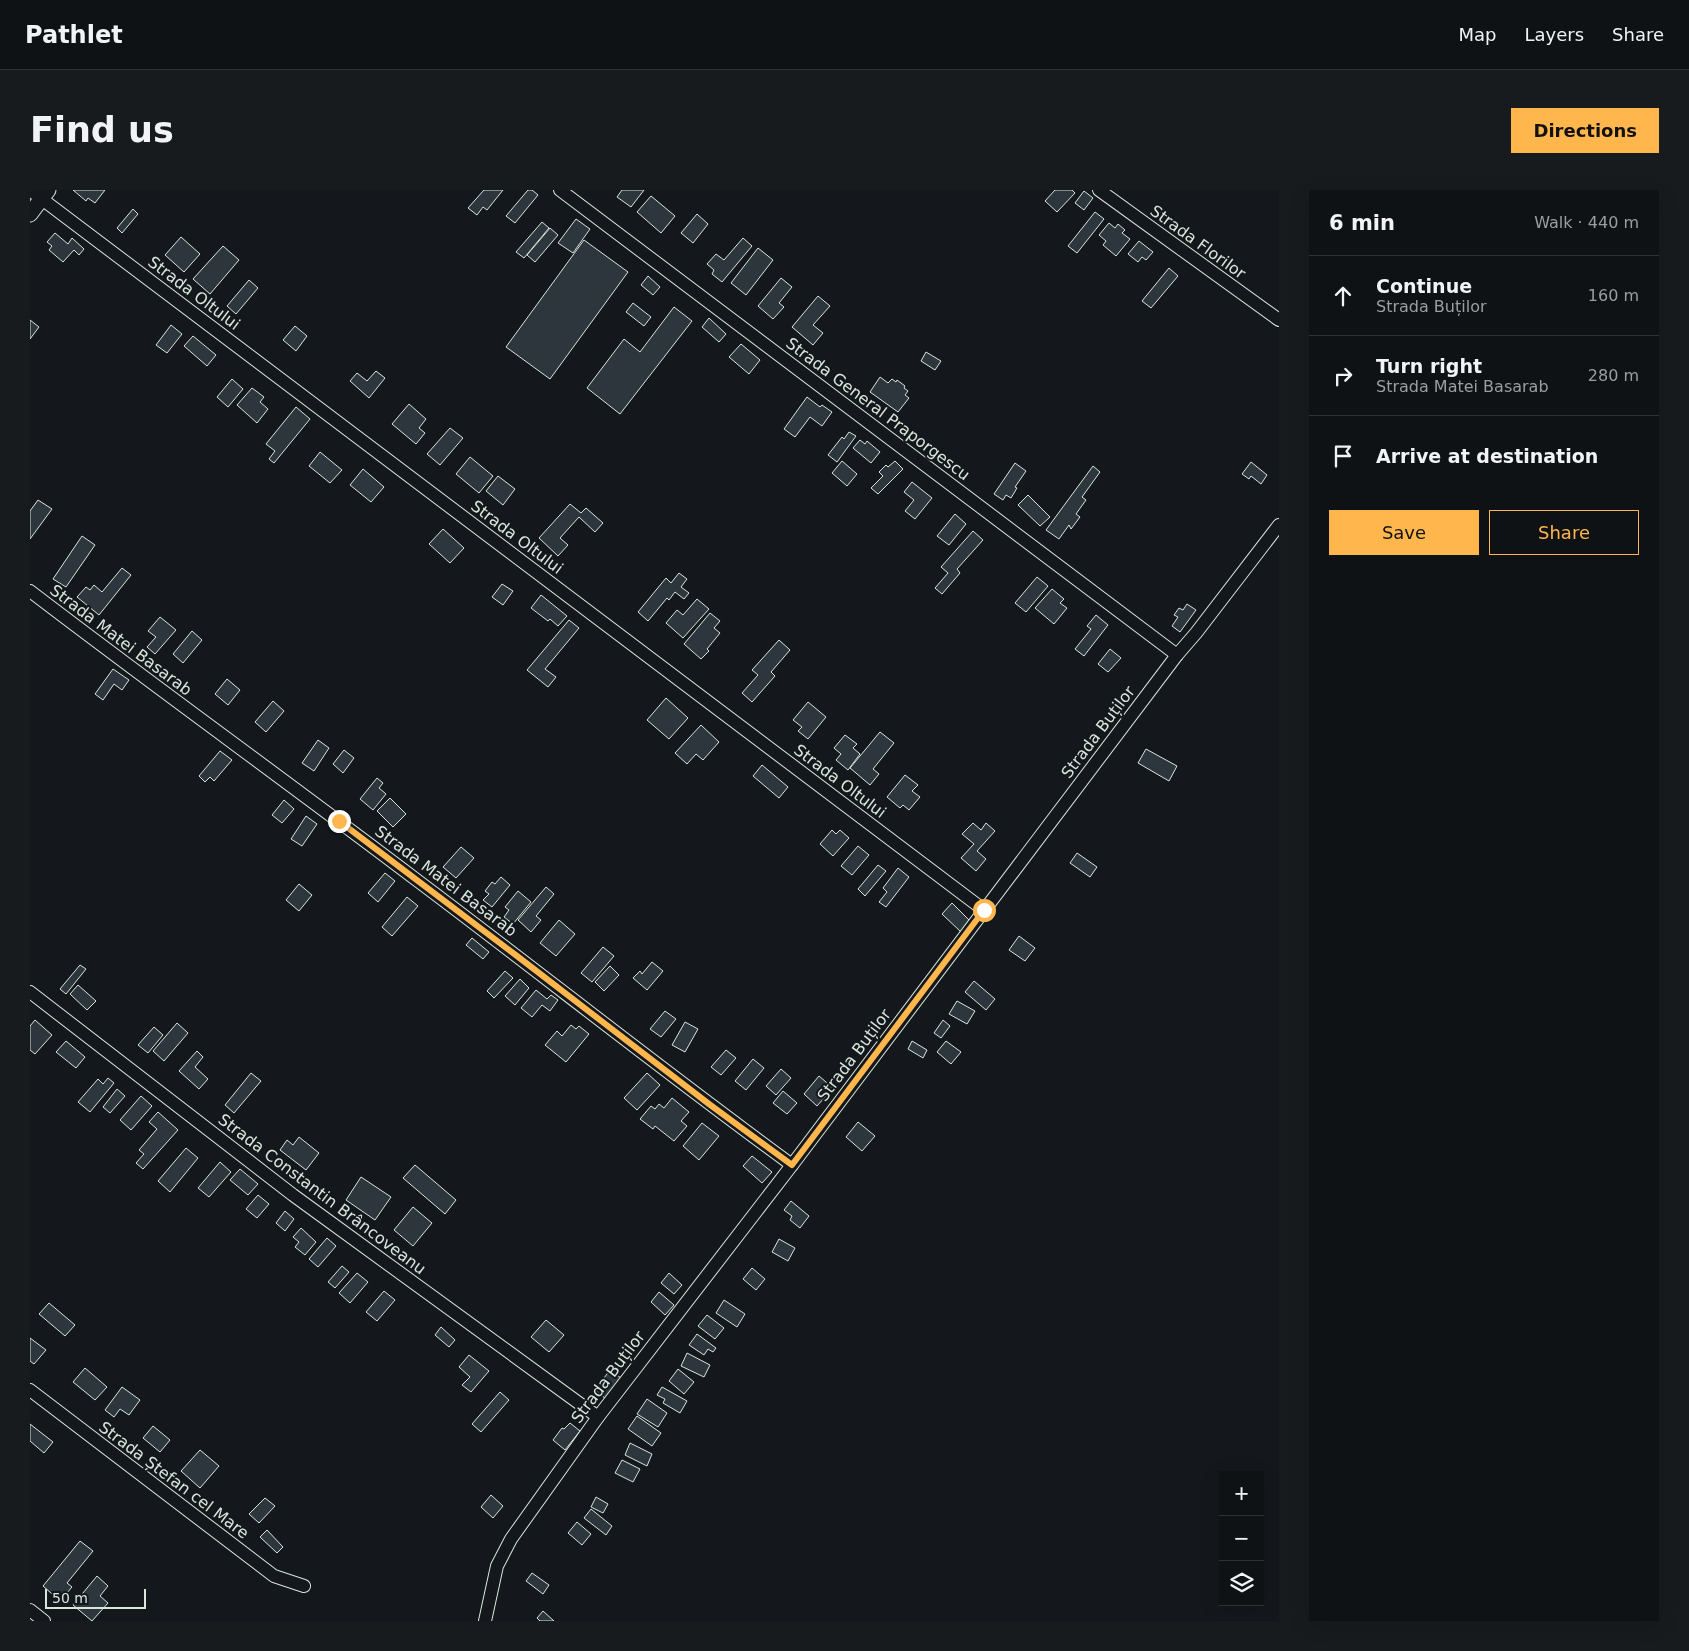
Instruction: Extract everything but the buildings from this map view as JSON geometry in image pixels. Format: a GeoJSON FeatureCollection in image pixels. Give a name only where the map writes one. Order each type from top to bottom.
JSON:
{"type":"FeatureCollection","features":[{"type":"Feature","properties":{"kind":"street","name":"Strada General Praporgescu"},"geometry":{"type":"LineString","coordinates":[[560,190],[1177,655]]}},
{"type":"Feature","properties":{"kind":"street","name":"Strada Florilor"},"geometry":{"type":"LineString","coordinates":[[1099,190],[1279,320]]}},
{"type":"Feature","properties":{"kind":"street"},"geometry":{"type":"LineString","coordinates":[[30,214],[40,193]]}},
{"type":"Feature","properties":{"kind":"street","name":"Strada Oltului"},"geometry":{"type":"LineString","coordinates":[[40,193],[984,910]]}},
{"type":"Feature","properties":{"kind":"street","name":"Strada Buților"},"geometry":{"type":"LineString","coordinates":[[485,1621],[497,1566],[511,1539],[598,1417],[792,1165],[1177,655],[1279,525]]}},
{"type":"Feature","properties":{"kind":"street","name":"Strada Matei Basarab"},"geometry":{"type":"LineString","coordinates":[[30,591],[362,838],[709,1104],[792,1165]]}},
{"type":"Feature","properties":{"kind":"street","name":"Strada Constantin Brâncoveanu"},"geometry":{"type":"LineString","coordinates":[[30,992],[293,1195],[598,1417]]}},
{"type":"Feature","properties":{"kind":"street","name":"Strada Ștefan cel Mare"},"geometry":{"type":"LineString","coordinates":[[30,1390],[274,1576],[304,1586]]}},
{"type":"Feature","properties":{"kind":"street"},"geometry":{"type":"LineString","coordinates":[[30,1610],[44,1621]]}},
{"type":"Feature","properties":{"kind":"route"},"geometry":{"type":"LineString","coordinates":[[339,821],[709,1104],[792,1165],[984,910]]}}]}
